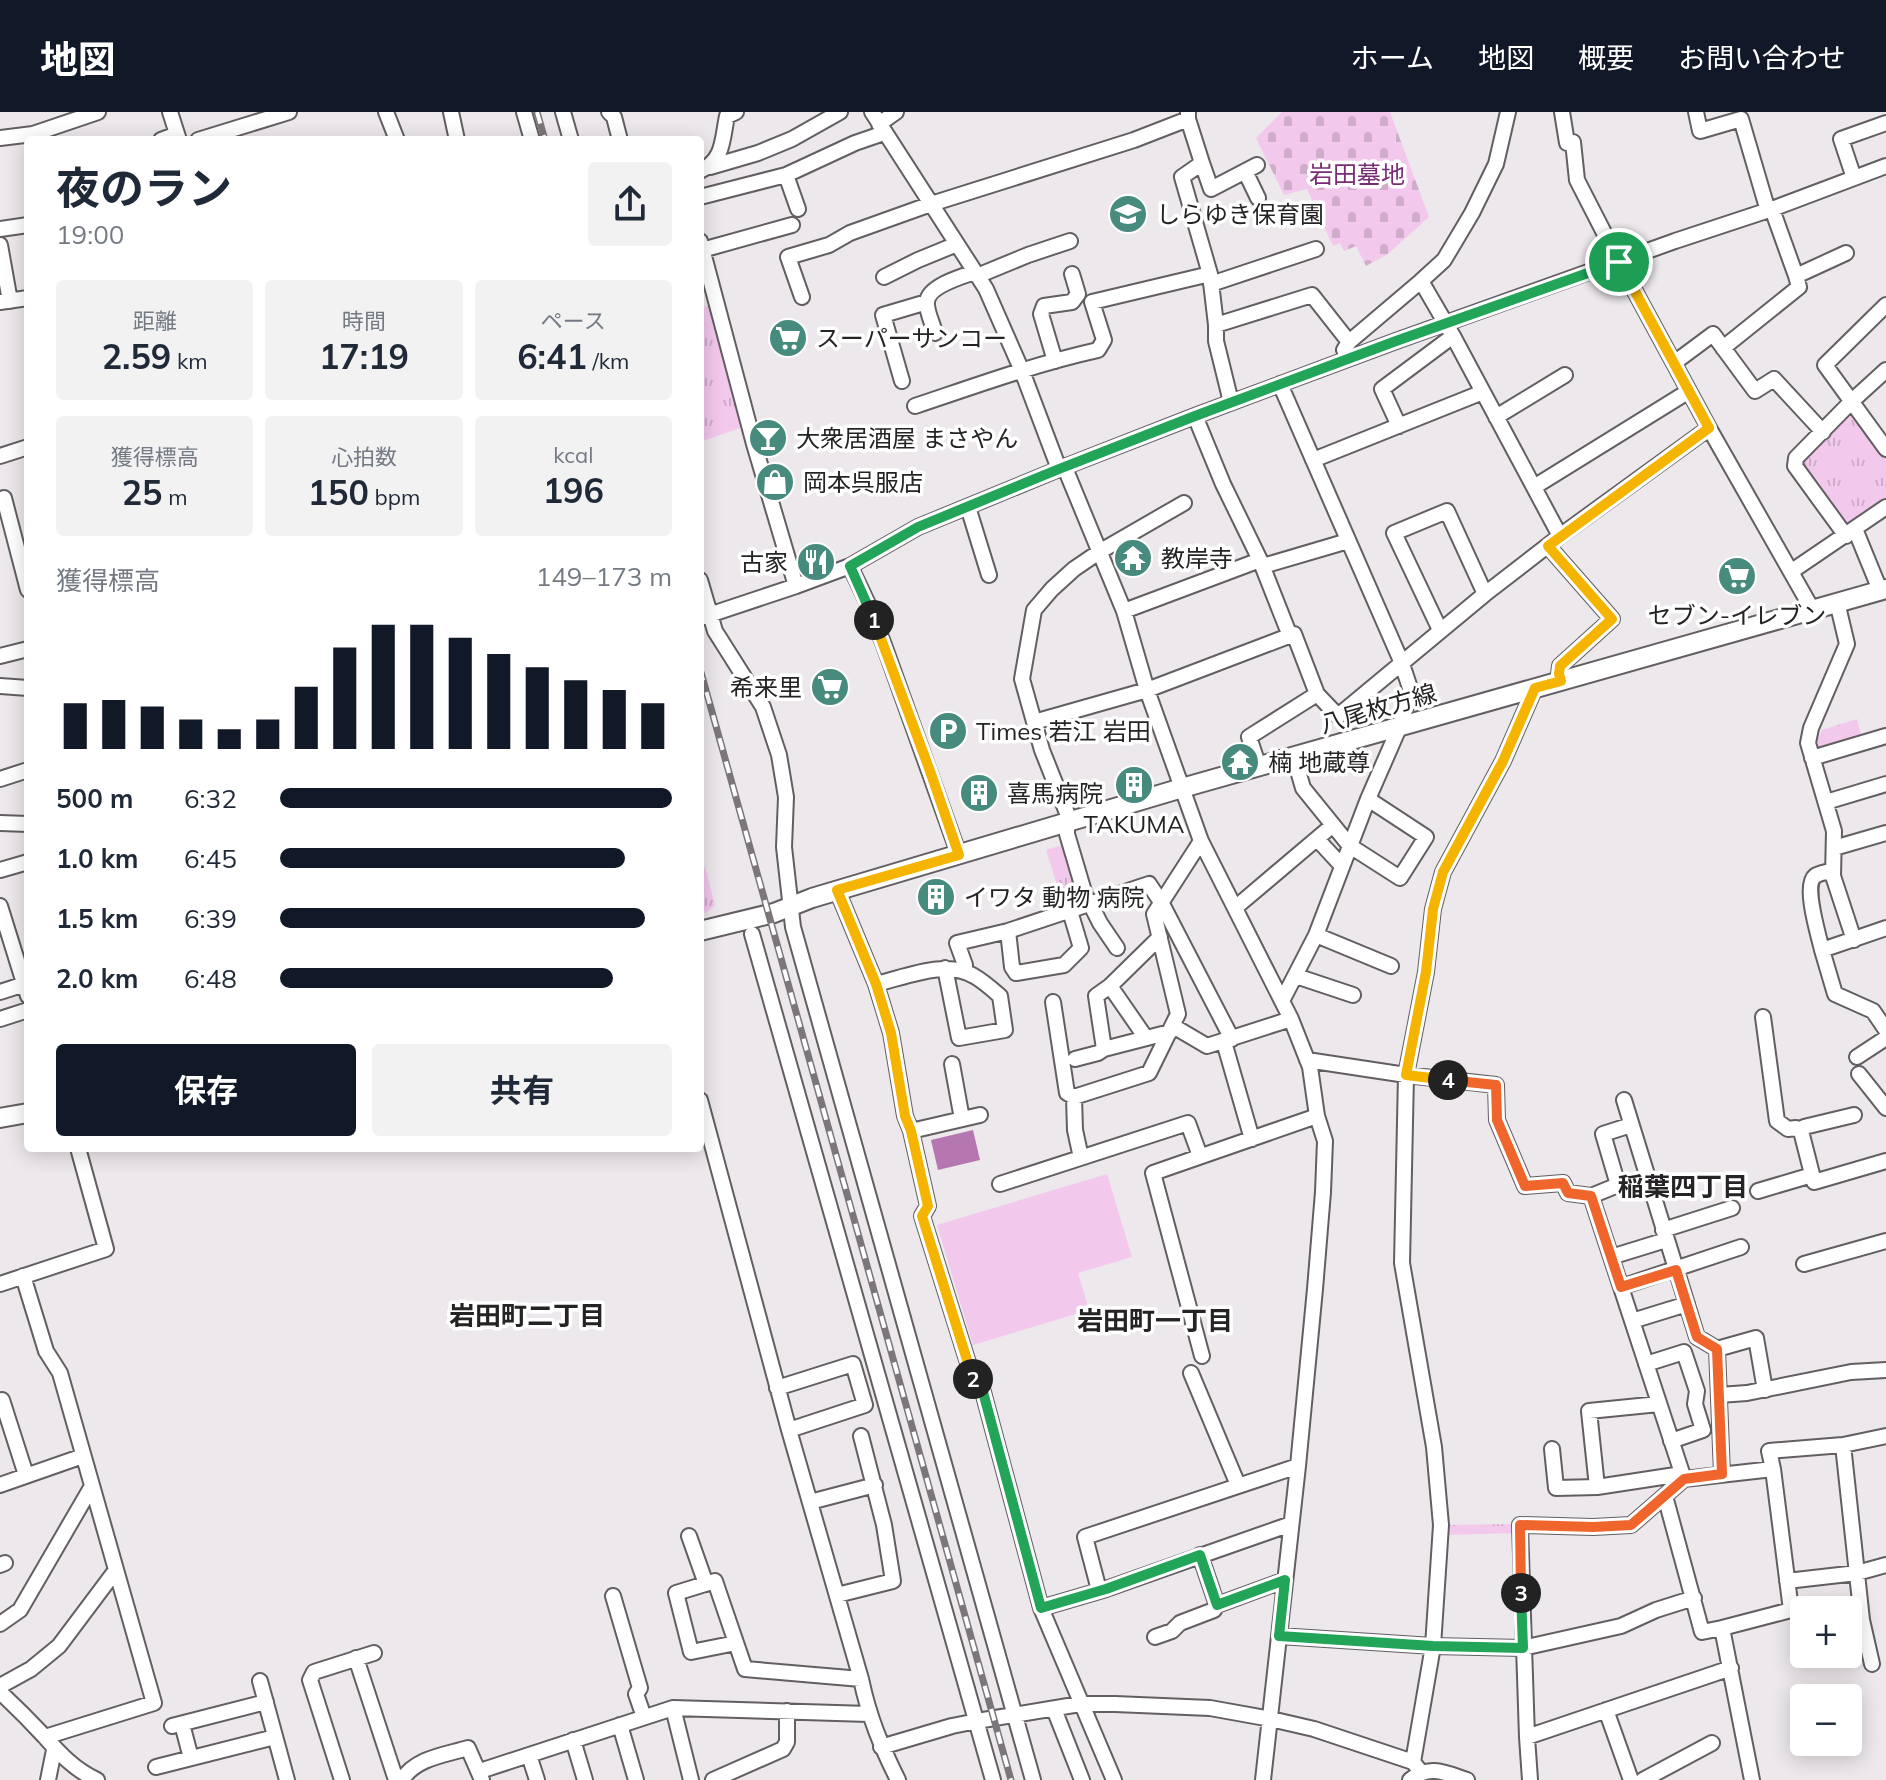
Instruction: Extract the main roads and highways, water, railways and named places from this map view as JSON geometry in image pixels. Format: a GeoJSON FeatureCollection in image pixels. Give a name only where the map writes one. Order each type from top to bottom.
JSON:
{"type":"FeatureCollection","features":[{"type":"Feature","properties":{"kind":"main road","name":"八尾枚方線"},"geometry":{"type":"LineString","coordinates":[[704,930],[774,913],[837,890],[1182,788],[1883,589]]}},
{"type":"Feature","properties":{"kind":"main road"},"geometry":{"type":"LineString","coordinates":[[0,1118],[24,1114]]}},
{"type":"Feature","properties":{"kind":"railway"},"geometry":{"type":"LineString","coordinates":[[537,112],[544,136]]}},
{"type":"Feature","properties":{"kind":"railway"},"geometry":{"type":"LineString","coordinates":[[704,683],[1011,1780]]}},
{"type":"Feature","properties":{"kind":"place","name":"しらゆき保育園"},"geometry":{"type":"Point","coordinates":[1128,214]}},
{"type":"Feature","properties":{"kind":"place","name":"スーパーサンコー"},"geometry":{"type":"Point","coordinates":[788,338]}},
{"type":"Feature","properties":{"kind":"place","name":"大衆居酒屋 まさやん"},"geometry":{"type":"Point","coordinates":[768,438]}},
{"type":"Feature","properties":{"kind":"place","name":"岡本呉服店"},"geometry":{"type":"Point","coordinates":[775,482]}},
{"type":"Feature","properties":{"kind":"place","name":"教岸寺"},"geometry":{"type":"Point","coordinates":[1133,558]}},
{"type":"Feature","properties":{"kind":"place","name":"古家"},"geometry":{"type":"Point","coordinates":[816,562]}},
{"type":"Feature","properties":{"kind":"place","name":"セブン-イレブン"},"geometry":{"type":"Point","coordinates":[1737,576]}},
{"type":"Feature","properties":{"kind":"place","name":"希来里"},"geometry":{"type":"Point","coordinates":[830,687]}},
{"type":"Feature","properties":{"kind":"place","name":"Times 若江 岩田"},"geometry":{"type":"Point","coordinates":[948,731]}},
{"type":"Feature","properties":{"kind":"place","name":"楠 地蔵尊"},"geometry":{"type":"Point","coordinates":[1240,762]}},
{"type":"Feature","properties":{"kind":"place","name":"TAKUMA"},"geometry":{"type":"Point","coordinates":[1134,785]}},
{"type":"Feature","properties":{"kind":"place","name":"喜馬病院"},"geometry":{"type":"Point","coordinates":[979,793]}},
{"type":"Feature","properties":{"kind":"place","name":"イワタ 動物 病院"},"geometry":{"type":"Point","coordinates":[936,897]}},
{"type":"Feature","properties":{"kind":"district","name":"稲葉四丁目"},"geometry":{"type":"Point","coordinates":[1683,1186]}},
{"type":"Feature","properties":{"kind":"district","name":"岩田町二丁目"},"geometry":{"type":"Point","coordinates":[527,1315]}},
{"type":"Feature","properties":{"kind":"district","name":"岩田町一丁目"},"geometry":{"type":"Point","coordinates":[1155,1320]}},
{"type":"Feature","properties":{"kind":"park label","name":"岩田墓地"},"geometry":{"type":"Point","coordinates":[1357,174]}}]}
